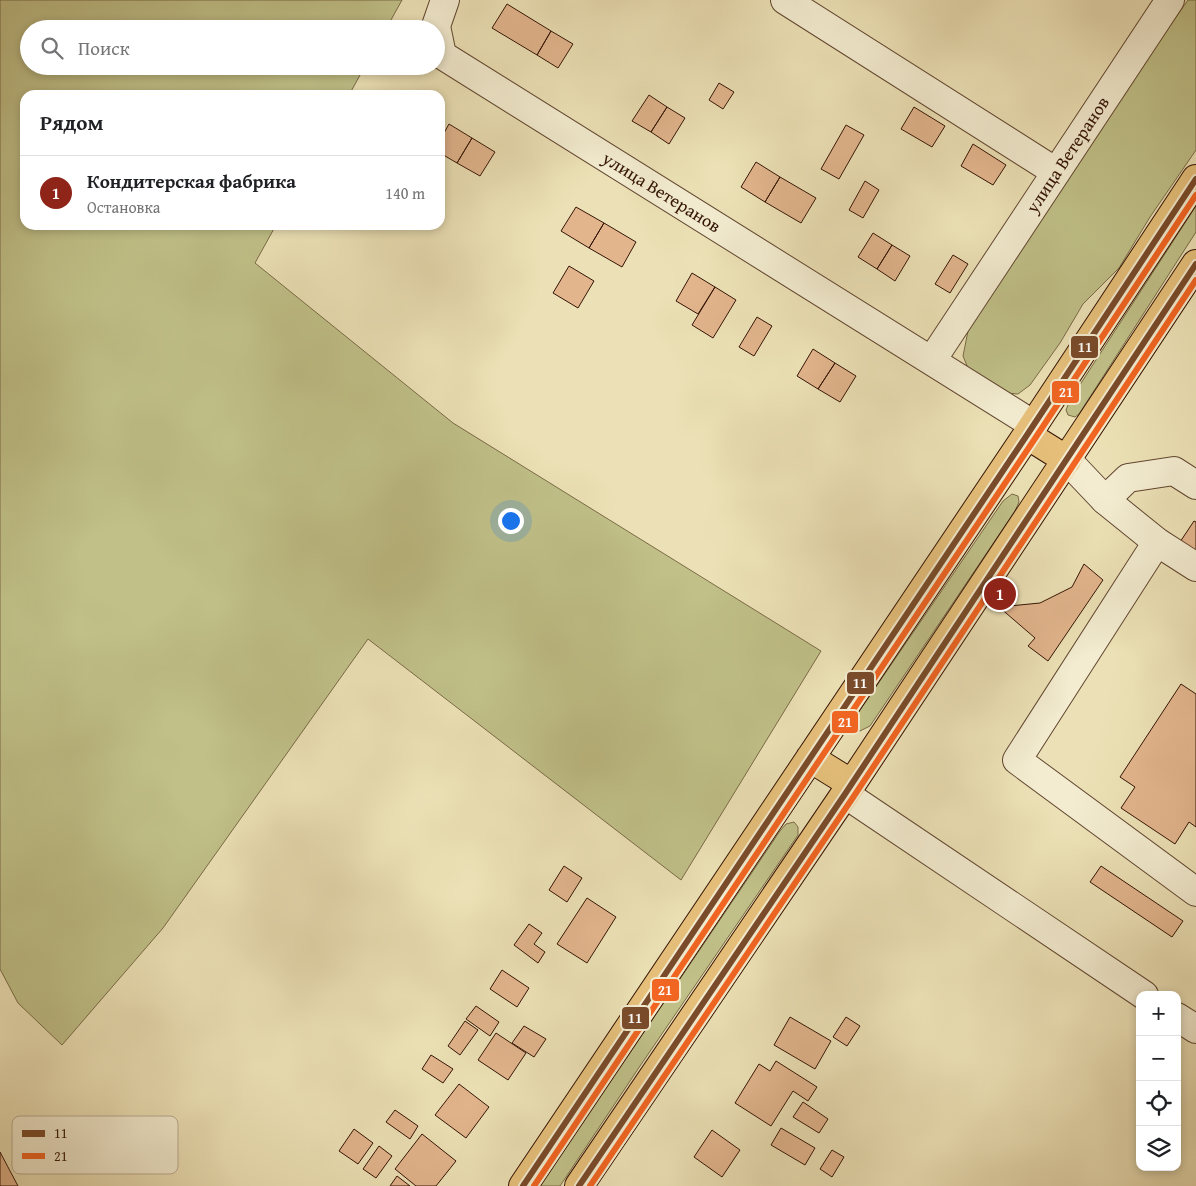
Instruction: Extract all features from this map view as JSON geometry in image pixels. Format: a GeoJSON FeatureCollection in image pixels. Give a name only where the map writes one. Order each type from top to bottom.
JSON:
{"type":"FeatureCollection","features":[{"type":"Feature","properties":{"kind":"main road"},"geometry":{"type":"LineString","coordinates":[[523,1186],[1196,179]]}},
{"type":"Feature","properties":{"kind":"main road"},"geometry":{"type":"LineString","coordinates":[[578,1186],[848,789],[1196,264]]}},
{"type":"Feature","properties":{"kind":"main road"},"geometry":{"type":"LineString","coordinates":[[1030,430],[1067,460]]}},
{"type":"Feature","properties":{"kind":"main road"},"geometry":{"type":"LineString","coordinates":[[810,758],[848,789]]}},
{"type":"Feature","properties":{"kind":"street","name":"улица Ветеранов"},"geometry":{"type":"LineString","coordinates":[[438,20],[446,0]]}},
{"type":"Feature","properties":{"kind":"street"},"geometry":{"type":"LineString","coordinates":[[785,0],[1056,172]]}},
{"type":"Feature","properties":{"kind":"street","name":"улица Ветеранов"},"geometry":{"type":"LineString","coordinates":[[932,360],[1170,0]]}},
{"type":"Feature","properties":{"kind":"street","name":"улица Ветеранов"},"geometry":{"type":"LineString","coordinates":[[445,57],[932,360],[1030,430]]}},
{"type":"Feature","properties":{"kind":"street"},"geometry":{"type":"LineString","coordinates":[[1067,460],[1105,500],[1157,542],[1196,567]]}},
{"type":"Feature","properties":{"kind":"street"},"geometry":{"type":"LineString","coordinates":[[1105,500],[1128,478],[1174,471],[1196,485]]}},
{"type":"Feature","properties":{"kind":"street"},"geometry":{"type":"LineString","coordinates":[[1157,542],[1016,760],[1196,892]]}},
{"type":"Feature","properties":{"kind":"street"},"geometry":{"type":"LineString","coordinates":[[848,789],[1138,991]]}},
{"type":"Feature","properties":{"kind":"street"},"geometry":{"type":"LineString","coordinates":[[1181,1020],[1196,1029]]}},
{"type":"Feature","properties":{"kind":"green space"},"geometry":{"type":"Polygon","coordinates":[[[0,0],[402,0],[391,20],[20,20],[20,75],[360,75],[352,90],[20,90],[20,230],[273,230],[255,263],[453,423],[821,651],[681,880],[368,639],[163,928],[62,1045],[18,1003],[0,969],[0,0]]]}},
{"type":"Feature","properties":{"kind":"green space"},"geometry":{"type":"Polygon","coordinates":[[[1188,0],[1196,0],[1196,150],[1150,217],[1119,268],[1083,304],[1060,343],[1030,385],[1018,394],[1006,393],[970,373],[963,356],[968,331],[1055,189],[1188,0]]]}},
{"type":"Feature","properties":{"kind":"green space"},"geometry":{"type":"Polygon","coordinates":[[[1196,206],[1196,232],[1079,414],[1075,417],[1068,415],[1066,410],[1070,400],[1196,206]]]}},
{"type":"Feature","properties":{"kind":"green space"},"geometry":{"type":"Polygon","coordinates":[[[1012,494],[1018,496],[1019,502],[1015,511],[870,726],[860,731],[856,730],[853,725],[856,716],[1003,501],[1012,494]]]}},
{"type":"Feature","properties":{"kind":"green space"},"geometry":{"type":"Polygon","coordinates":[[[794,822],[798,827],[798,835],[560,1186],[540,1186],[780,831],[786,824],[794,822]]]}},
{"type":"Feature","properties":{"kind":"building"},"geometry":{"type":"Polygon","coordinates":[[[507,4],[551,31],[537,55],[492,28],[507,4]]]}},
{"type":"Feature","properties":{"kind":"building"},"geometry":{"type":"Polygon","coordinates":[[[551,31],[573,44],[558,68],[537,55],[551,31]]]}},
{"type":"Feature","properties":{"kind":"building"},"geometry":{"type":"Polygon","coordinates":[[[719,83],[734,92],[723,109],[709,100],[719,83]]]}},
{"type":"Feature","properties":{"kind":"building"},"geometry":{"type":"Polygon","coordinates":[[[649,95],[667,107],[651,132],[632,121],[649,95]]]}},
{"type":"Feature","properties":{"kind":"building"},"geometry":{"type":"Polygon","coordinates":[[[667,107],[685,118],[669,144],[651,132],[667,107]]]}},
{"type":"Feature","properties":{"kind":"building"},"geometry":{"type":"Polygon","coordinates":[[[914,107],[945,126],[932,147],[901,129],[914,107]]]}},
{"type":"Feature","properties":{"kind":"building"},"geometry":{"type":"Polygon","coordinates":[[[449,124],[472,138],[457,163],[445,156],[445,131],[449,124]]]}},
{"type":"Feature","properties":{"kind":"building"},"geometry":{"type":"Polygon","coordinates":[[[846,125],[864,135],[839,179],[821,169],[846,125]]]}},
{"type":"Feature","properties":{"kind":"building"},"geometry":{"type":"Polygon","coordinates":[[[472,138],[495,152],[480,176],[457,163],[472,138]]]}},
{"type":"Feature","properties":{"kind":"building"},"geometry":{"type":"Polygon","coordinates":[[[973,144],[1006,165],[993,185],[961,166],[973,144]]]}},
{"type":"Feature","properties":{"kind":"building"},"geometry":{"type":"Polygon","coordinates":[[[756,162],[780,177],[765,202],[741,187],[756,162]]]}},
{"type":"Feature","properties":{"kind":"building"},"geometry":{"type":"Polygon","coordinates":[[[780,177],[816,198],[801,223],[765,202],[780,177]]]}},
{"type":"Feature","properties":{"kind":"building"},"geometry":{"type":"Polygon","coordinates":[[[865,181],[879,190],[863,218],[849,210],[865,181]]]}},
{"type":"Feature","properties":{"kind":"building"},"geometry":{"type":"Polygon","coordinates":[[[576,207],[604,223],[589,248],[561,231],[576,207]]]}},
{"type":"Feature","properties":{"kind":"building"},"geometry":{"type":"Polygon","coordinates":[[[604,223],[636,242],[622,267],[589,248],[604,223]]]}},
{"type":"Feature","properties":{"kind":"building"},"geometry":{"type":"Polygon","coordinates":[[[873,233],[892,245],[877,269],[858,257],[873,233]]]}},
{"type":"Feature","properties":{"kind":"building"},"geometry":{"type":"Polygon","coordinates":[[[892,245],[910,256],[895,281],[877,269],[892,245]]]}},
{"type":"Feature","properties":{"kind":"building"},"geometry":{"type":"Polygon","coordinates":[[[953,255],[968,264],[950,293],[935,284],[953,255]]]}},
{"type":"Feature","properties":{"kind":"building"},"geometry":{"type":"Polygon","coordinates":[[[569,266],[594,281],[578,308],[553,293],[569,266]]]}},
{"type":"Feature","properties":{"kind":"building"},"geometry":{"type":"Polygon","coordinates":[[[692,273],[715,287],[698,314],[676,301],[692,273]]]}},
{"type":"Feature","properties":{"kind":"building"},"geometry":{"type":"Polygon","coordinates":[[[715,287],[736,300],[713,338],[692,325],[715,287]]]}},
{"type":"Feature","properties":{"kind":"building"},"geometry":{"type":"Polygon","coordinates":[[[757,317],[772,326],[754,356],[739,347],[757,317]]]}},
{"type":"Feature","properties":{"kind":"building"},"geometry":{"type":"Polygon","coordinates":[[[813,349],[835,363],[818,389],[797,376],[813,349]]]}},
{"type":"Feature","properties":{"kind":"building"},"geometry":{"type":"Polygon","coordinates":[[[835,363],[856,376],[840,402],[818,389],[835,363]]]}},
{"type":"Feature","properties":{"kind":"building"},"geometry":{"type":"Polygon","coordinates":[[[1194,521],[1196,522],[1196,557],[1178,545],[1194,521]]]}},
{"type":"Feature","properties":{"kind":"building"},"geometry":{"type":"Polygon","coordinates":[[[1084,564],[1103,580],[1048,661],[1028,646],[1035,638],[999,607],[1040,603],[1072,587],[1084,564]]]}},
{"type":"Feature","properties":{"kind":"building"},"geometry":{"type":"Polygon","coordinates":[[[1181,684],[1196,694],[1196,827],[1189,822],[1175,844],[1121,808],[1135,787],[1120,777],[1181,684]]]}},
{"type":"Feature","properties":{"kind":"building"},"geometry":{"type":"Polygon","coordinates":[[[564,866],[582,878],[567,902],[549,890],[564,866]]]}},
{"type":"Feature","properties":{"kind":"building"},"geometry":{"type":"Polygon","coordinates":[[[1101,866],[1183,921],[1172,937],[1090,882],[1101,866]]]}},
{"type":"Feature","properties":{"kind":"building"},"geometry":{"type":"Polygon","coordinates":[[[587,898],[616,917],[587,963],[557,944],[587,898]]]}},
{"type":"Feature","properties":{"kind":"building"},"geometry":{"type":"Polygon","coordinates":[[[529,924],[542,933],[534,944],[545,952],[538,963],[514,945],[529,924]]]}},
{"type":"Feature","properties":{"kind":"building"},"geometry":{"type":"Polygon","coordinates":[[[502,970],[529,988],[517,1007],[490,989],[502,970]]]}},
{"type":"Feature","properties":{"kind":"building"},"geometry":{"type":"Polygon","coordinates":[[[476,1006],[499,1022],[490,1036],[466,1019],[476,1006]]]}},
{"type":"Feature","properties":{"kind":"building"},"geometry":{"type":"Polygon","coordinates":[[[790,1017],[831,1041],[815,1069],[774,1045],[790,1017]]]}},
{"type":"Feature","properties":{"kind":"building"},"geometry":{"type":"Polygon","coordinates":[[[846,1017],[860,1026],[847,1046],[833,1037],[846,1017]]]}},
{"type":"Feature","properties":{"kind":"building"},"geometry":{"type":"Polygon","coordinates":[[[465,1021],[478,1030],[460,1055],[448,1046],[465,1021]]]}},
{"type":"Feature","properties":{"kind":"building"},"geometry":{"type":"Polygon","coordinates":[[[524,1026],[546,1039],[534,1057],[512,1043],[524,1026]]]}},
{"type":"Feature","properties":{"kind":"building"},"geometry":{"type":"Polygon","coordinates":[[[496,1033],[526,1053],[508,1080],[478,1060],[496,1033]]]}},
{"type":"Feature","properties":{"kind":"building"},"geometry":{"type":"Polygon","coordinates":[[[431,1055],[453,1069],[443,1083],[422,1069],[431,1055]]]}},
{"type":"Feature","properties":{"kind":"building"},"geometry":{"type":"Polygon","coordinates":[[[776,1061],[817,1087],[808,1101],[793,1091],[771,1126],[735,1103],[759,1064],[770,1071],[776,1061]]]}},
{"type":"Feature","properties":{"kind":"building"},"geometry":{"type":"Polygon","coordinates":[[[459,1084],[489,1107],[466,1138],[435,1115],[459,1084]]]}},
{"type":"Feature","properties":{"kind":"building"},"geometry":{"type":"Polygon","coordinates":[[[803,1102],[828,1119],[819,1133],[793,1117],[803,1102]]]}},
{"type":"Feature","properties":{"kind":"building"},"geometry":{"type":"Polygon","coordinates":[[[395,1110],[418,1126],[410,1139],[386,1122],[395,1110]]]}},
{"type":"Feature","properties":{"kind":"building"},"geometry":{"type":"Polygon","coordinates":[[[781,1128],[815,1148],[805,1165],[771,1145],[781,1128]]]}},
{"type":"Feature","properties":{"kind":"building"},"geometry":{"type":"Polygon","coordinates":[[[354,1129],[373,1143],[358,1164],[339,1151],[354,1129]]]}},
{"type":"Feature","properties":{"kind":"building"},"geometry":{"type":"Polygon","coordinates":[[[712,1130],[740,1150],[722,1177],[694,1157],[712,1130]]]}},
{"type":"Feature","properties":{"kind":"building"},"geometry":{"type":"Polygon","coordinates":[[[422,1134],[456,1161],[436,1186],[416,1186],[395,1169],[422,1134]]]}},
{"type":"Feature","properties":{"kind":"building"},"geometry":{"type":"Polygon","coordinates":[[[379,1146],[392,1156],[376,1178],[363,1169],[379,1146]]]}},
{"type":"Feature","properties":{"kind":"building"},"geometry":{"type":"Polygon","coordinates":[[[832,1150],[844,1157],[832,1177],[820,1169],[832,1150]]]}},
{"type":"Feature","properties":{"kind":"building"},"geometry":{"type":"Polygon","coordinates":[[[0,1152],[18,1186],[0,1186],[0,1152]]]}},
{"type":"Feature","properties":{"kind":"building"},"geometry":{"type":"Polygon","coordinates":[[[397,1176],[410,1186],[390,1186],[397,1176]]]}},
{"type":"Feature","properties":{"kind":"transit line","name":"11"},"geometry":{"type":"LineString","coordinates":[[523,1186],[1027,435],[1196,179]]}},
{"type":"Feature","properties":{"kind":"transit line","name":"21"},"geometry":{"type":"LineString","coordinates":[[534,1186],[1196,195]]}},
{"type":"Feature","properties":{"kind":"transit line","name":"11"},"geometry":{"type":"LineString","coordinates":[[579,1186],[845,794],[1196,264]]}},
{"type":"Feature","properties":{"kind":"transit line","name":"21"},"geometry":{"type":"LineString","coordinates":[[590,1186],[852,799],[1196,280]]}},
{"type":"Feature","properties":{"kind":"place","name":"Кондитерская фабрика"},"geometry":{"type":"Point","coordinates":[1000,594]}}]}
